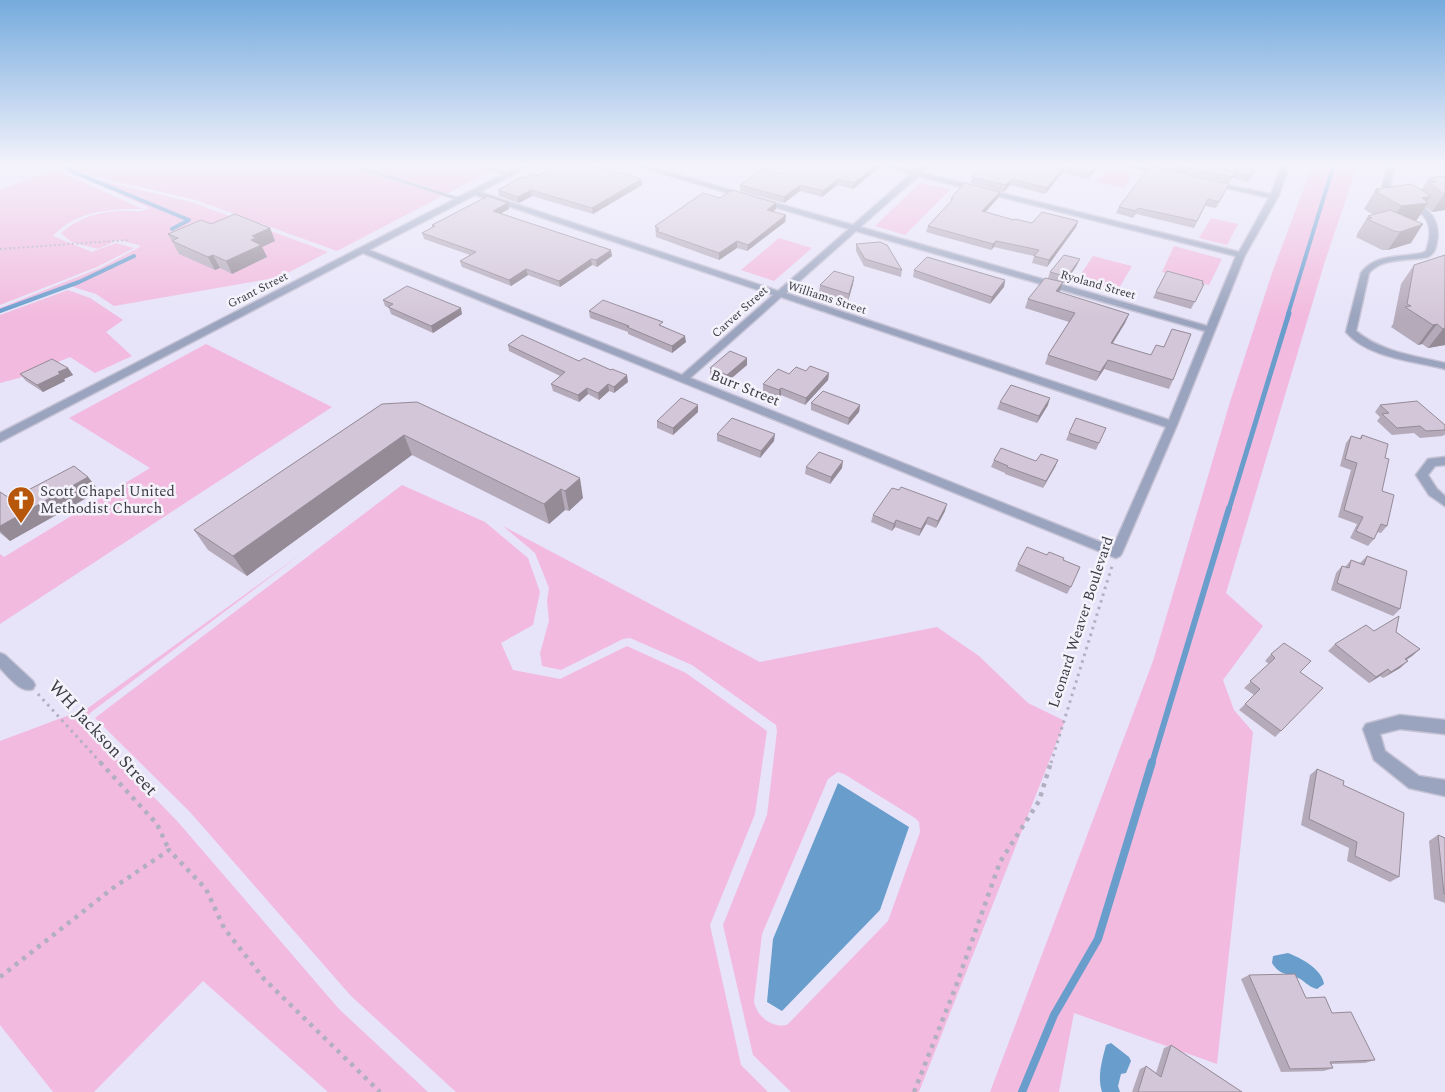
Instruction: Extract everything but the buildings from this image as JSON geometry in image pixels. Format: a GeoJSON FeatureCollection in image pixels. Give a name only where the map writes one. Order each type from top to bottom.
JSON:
{"type":"FeatureCollection","features":[{"type":"Feature","properties":{"kind":"street","name":"Grant Street"},"geometry":{"type":"LineString","coordinates":[[0,438],[430,215]]}},
{"type":"Feature","properties":{"kind":"street","name":"Williams Street"},"geometry":{"type":"LineString","coordinates":[[542,215],[1172,425]]}},
{"type":"Feature","properties":{"kind":"street","name":"Ryoland Street"},"geometry":{"type":"LineString","coordinates":[[810,215],[1211,330]]}},
{"type":"Feature","properties":{"kind":"street","name":"Carver Street"},"geometry":{"type":"LineString","coordinates":[[683,379],[869,215]]}},
{"type":"Feature","properties":{"kind":"street"},"geometry":{"type":"LineString","coordinates":[[1082,215],[1241,255]]}},
{"type":"Feature","properties":{"kind":"street","name":"Leonard Weaver Boulevard"},"geometry":{"type":"LineString","coordinates":[[1116,553],[1172,425],[1241,255],[1264,215]]}},
{"type":"Feature","properties":{"kind":"street"},"geometry":{"type":"LineString","coordinates":[[1428,215],[1434,230],[1430,252],[1425,255],[1376,263],[1368,268],[1365,273],[1351,332],[1370,345],[1445,366]]}},
{"type":"Feature","properties":{"kind":"street"},"geometry":{"type":"LineString","coordinates":[[1434,230],[1445,232]]}},
{"type":"Feature","properties":{"kind":"street","name":"Burr Street"},"geometry":{"type":"LineString","coordinates":[[363,250],[1116,553]]}},
{"type":"Feature","properties":{"kind":"street"},"geometry":{"type":"LineString","coordinates":[[1445,461],[1432,462],[1422,474],[1433,492],[1445,502]]}},
{"type":"Feature","properties":{"kind":"street","name":"WH Jackson Street"},"geometry":{"type":"LineString","coordinates":[[0,659],[28,685]]}},
{"type":"Feature","properties":{"kind":"street"},"geometry":{"type":"LineString","coordinates":[[1445,728],[1400,722],[1371,729],[1379,755],[1384,759],[1415,782],[1445,788]]}},
{"type":"Feature","properties":{"kind":"path"},"geometry":{"type":"LineString","coordinates":[[0,249],[129,240],[124,237]]}},
{"type":"Feature","properties":{"kind":"path","name":"Leonard Weaver Boulevard"},"geometry":{"type":"LineString","coordinates":[[914,1092],[956,986],[1000,862],[1039,801],[1116,553]]}},
{"type":"Feature","properties":{"kind":"path","name":"WH Jackson Street"},"geometry":{"type":"LineString","coordinates":[[28,685],[157,824],[169,850]]}},
{"type":"Feature","properties":{"kind":"path"},"geometry":{"type":"LineString","coordinates":[[0,977],[113,888],[169,850],[206,889],[224,928],[264,979],[380,1092]]}},
{"type":"Feature","properties":{"kind":"shaded area"},"geometry":{"type":"Polygon","coordinates":[[[0,215],[87,215],[62,227],[53,236],[92,252],[116,243],[134,248],[97,267],[0,305],[0,215]]]}},
{"type":"Feature","properties":{"kind":"shaded area"},"geometry":{"type":"Polygon","coordinates":[[[94,215],[227,215],[328,252],[280,277],[114,306],[96,294],[70,286],[0,312],[0,308],[100,268],[140,247],[139,245],[118,240],[98,249],[71,242],[61,233],[81,220],[94,215]]]}},
{"type":"Feature","properties":{"kind":"shaded area"},"geometry":{"type":"Polygon","coordinates":[[[237,215],[406,215],[337,251],[237,215]]]}},
{"type":"Feature","properties":{"kind":"shaded area"},"geometry":{"type":"Polygon","coordinates":[[[887,215],[925,215],[905,235],[875,226],[887,215]]]}},
{"type":"Feature","properties":{"kind":"shaded area"},"geometry":{"type":"Polygon","coordinates":[[[1294,215],[1341,215],[1325,261],[1226,593],[1263,626],[1223,680],[1234,710],[1253,732],[1217,1064],[1074,1013],[1059,1092],[990,1092],[1153,661],[1230,402],[1272,273],[1294,215]]]}},
{"type":"Feature","properties":{"kind":"shaded area"},"geometry":{"type":"Polygon","coordinates":[[[1211,218],[1238,224],[1227,245],[1199,238],[1211,218]]]}},
{"type":"Feature","properties":{"kind":"shaded area"},"geometry":{"type":"Polygon","coordinates":[[[779,238],[812,248],[774,281],[741,270],[779,238]]]}},
{"type":"Feature","properties":{"kind":"shaded area"},"geometry":{"type":"Polygon","coordinates":[[[1174,246],[1222,259],[1209,285],[1162,272],[1174,246]]]}},
{"type":"Feature","properties":{"kind":"shaded area"},"geometry":{"type":"Polygon","coordinates":[[[1093,256],[1132,266],[1115,295],[1075,283],[1093,256]]]}},
{"type":"Feature","properties":{"kind":"shaded area"},"geometry":{"type":"Polygon","coordinates":[[[68,290],[90,298],[123,320],[106,332],[132,356],[95,373],[70,357],[19,378],[0,383],[0,315],[68,290]]]}},
{"type":"Feature","properties":{"kind":"shaded area"},"geometry":{"type":"Polygon","coordinates":[[[206,344],[332,407],[0,624],[0,554],[4,557],[150,468],[69,418],[206,344]]]}},
{"type":"Feature","properties":{"kind":"shaded area"},"geometry":{"type":"Polygon","coordinates":[[[402,485],[485,522],[528,558],[540,592],[533,625],[501,643],[513,670],[560,679],[627,646],[686,673],[767,731],[755,814],[710,925],[741,1065],[768,1092],[456,1092],[351,996],[190,812],[95,718],[402,485]]]}},
{"type":"Feature","properties":{"kind":"shaded area"},"geometry":{"type":"Polygon","coordinates":[[[503,526],[760,662],[937,627],[979,656],[1028,703],[1065,721],[919,1092],[791,1092],[753,1055],[723,925],[767,815],[777,731],[776,725],[692,665],[630,638],[623,639],[561,670],[542,666],[540,653],[549,621],[547,601],[549,588],[535,553],[503,526]],[[838,772],[828,779],[762,934],[754,1001],[761,1016],[776,1025],[787,1025],[888,921],[920,832],[919,822],[915,818],[838,772]]]}},
{"type":"Feature","properties":{"kind":"shaded area"},"geometry":{"type":"Polygon","coordinates":[[[301,554],[90,713],[83,724],[178,822],[339,1009],[428,1092],[328,1092],[203,981],[94,1092],[53,1092],[0,1025],[0,741],[88,708],[301,554]]]}},
{"type":"Feature","properties":{"kind":"water"},"geometry":{"type":"Polygon","coordinates":[[[838,783],[909,827],[880,910],[782,1011],[767,1002],[773,939],[838,783]]]}},
{"type":"Feature","properties":{"kind":"water"},"geometry":{"type":"Polygon","coordinates":[[[1288,953],[1305,961],[1315,969],[1324,984],[1317,989],[1299,978],[1282,973],[1277,969],[1272,963],[1273,956],[1288,953]]]}},
{"type":"Feature","properties":{"kind":"water"},"geometry":{"type":"Polygon","coordinates":[[[1111,1043],[1129,1057],[1131,1061],[1126,1073],[1121,1074],[1118,1086],[1120,1092],[1102,1092],[1100,1074],[1103,1057],[1106,1045],[1111,1043]]]}},
{"type":"Feature","properties":{"kind":"waterway"},"geometry":{"type":"LineString","coordinates":[[172,229],[189,220],[177,215]]}},
{"type":"Feature","properties":{"kind":"waterway"},"geometry":{"type":"LineString","coordinates":[[1288,314],[1318,215]]}},
{"type":"Feature","properties":{"kind":"waterway"},"geometry":{"type":"LineString","coordinates":[[0,311],[79,282],[134,256]]}},
{"type":"Feature","properties":{"kind":"waterway"},"geometry":{"type":"LineString","coordinates":[[1229,509],[1289,313]]}},
{"type":"Feature","properties":{"kind":"waterway"},"geometry":{"type":"LineString","coordinates":[[1152,763],[1229,508]]}},
{"type":"Feature","properties":{"kind":"waterway"},"geometry":{"type":"LineString","coordinates":[[1022,1092],[1054,1015],[1098,939],[1152,762]]}},
{"type":"Feature","properties":{"kind":"place","name":"Scott Chapel United Methodist Church"},"geometry":{"type":"Point","coordinates":[21,524]}}]}
